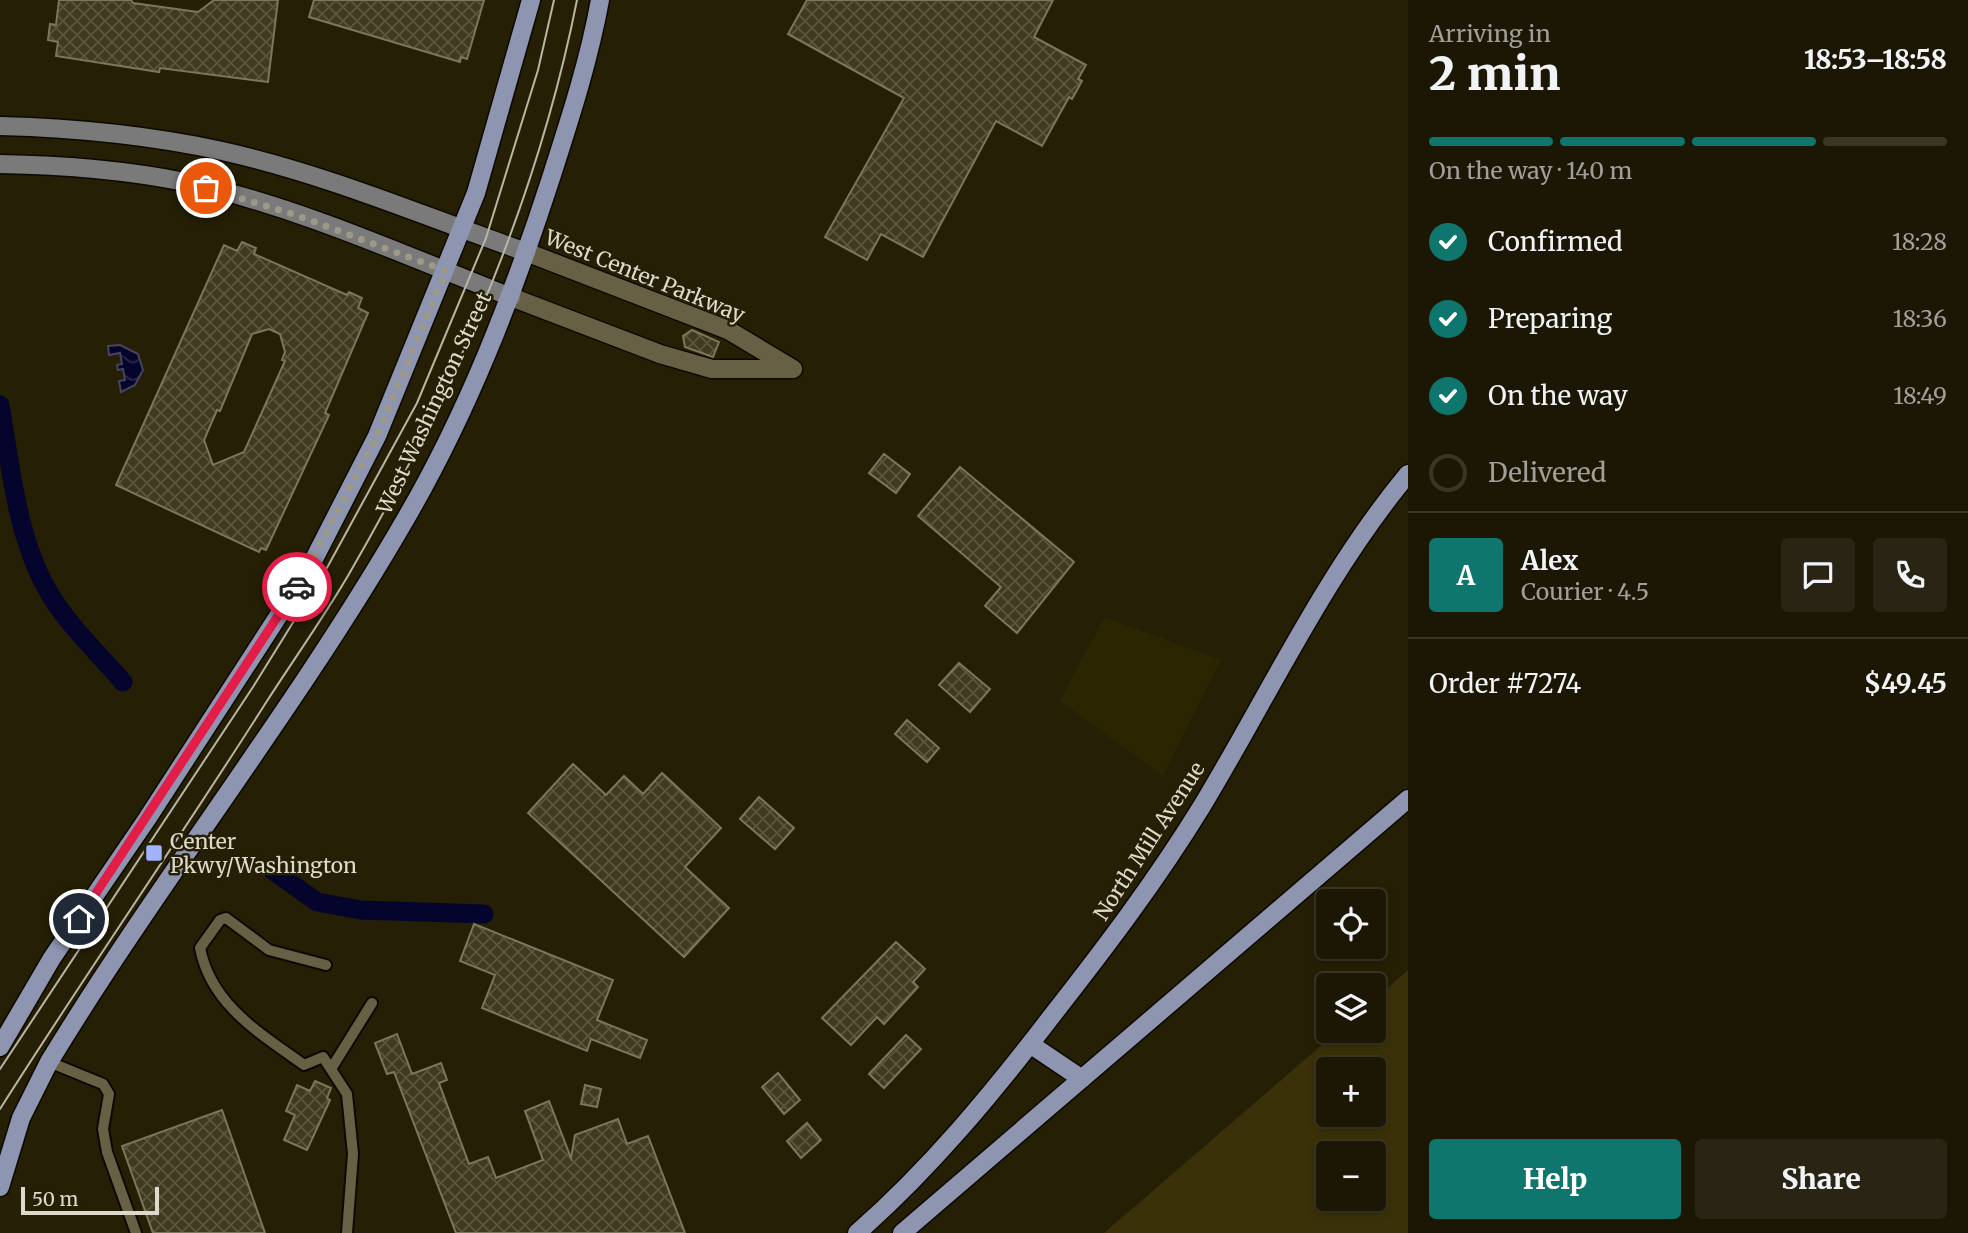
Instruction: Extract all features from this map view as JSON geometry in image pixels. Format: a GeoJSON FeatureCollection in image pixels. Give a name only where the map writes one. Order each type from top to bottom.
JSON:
{"type":"FeatureCollection","features":[{"type":"Feature","properties":{"kind":"main road","name":"West Washington Street"},"geometry":{"type":"LineString","coordinates":[[0,1047],[52,958],[147,819],[310,567],[377,436],[461,230],[495,133],[531,0]]}},
{"type":"Feature","properties":{"kind":"main road","name":"West Washington Street"},"geometry":{"type":"LineString","coordinates":[[0,1187],[21,1118],[49,1062],[370,580],[433,469],[499,328],[511,296],[562,145],[600,0]]}},
{"type":"Feature","properties":{"kind":"main road","name":"North Mill Avenue"},"geometry":{"type":"LineString","coordinates":[[857,1233],[903,1191],[989,1096],[1142,901],[1203,805],[1352,550],[1408,474]]}},
{"type":"Feature","properties":{"kind":"main road"},"geometry":{"type":"LineString","coordinates":[[902,1233],[1408,799]]}},
{"type":"Feature","properties":{"kind":"main road"},"geometry":{"type":"LineString","coordinates":[[1030,1044],[1082,1079]]}},
{"type":"Feature","properties":{"kind":"street","name":"West Center Parkway"},"geometry":{"type":"LineString","coordinates":[[0,126],[108,132],[223,151],[329,181],[526,252],[728,330],[793,369],[712,369],[660,354],[296,215],[196,185],[125,173],[0,164]]}},
{"type":"Feature","properties":{"kind":"street"},"geometry":{"type":"LineString","coordinates":[[1393,812],[1408,793]]}},
{"type":"Feature","properties":{"kind":"lane"},"geometry":{"type":"LineString","coordinates":[[326,965],[269,950],[222,918],[200,948],[216,988],[239,1019],[304,1065],[323,1057],[347,1094],[353,1154],[347,1233]]}},
{"type":"Feature","properties":{"kind":"lane"},"geometry":{"type":"LineString","coordinates":[[331,1069],[372,1003]]}},
{"type":"Feature","properties":{"kind":"lane"},"geometry":{"type":"LineString","coordinates":[[49,1062],[103,1084],[109,1094],[103,1129],[107,1152],[136,1233]]}},
{"type":"Feature","properties":{"kind":"shaded area"},"geometry":{"type":"Polygon","coordinates":[[[1104,617],[1221,660],[1163,776],[1060,701],[1104,617]]]}},
{"type":"Feature","properties":{"kind":"shaded area"},"geometry":{"type":"Polygon","coordinates":[[[1408,970],[1408,1233],[1104,1233],[1324,1043],[1386,1043],[1386,989],[1408,970]]]}},
{"type":"Feature","properties":{"kind":"water"},"geometry":{"type":"Polygon","coordinates":[[[120,345],[138,354],[143,370],[135,385],[121,392],[119,381],[125,380],[123,369],[118,370],[117,365],[122,364],[120,353],[109,355],[108,346],[120,345]]]}},
{"type":"Feature","properties":{"kind":"building"},"geometry":{"type":"Polygon","coordinates":[[[59,0],[131,0],[133,3],[198,12],[214,0],[278,0],[268,82],[160,68],[159,72],[56,56],[58,42],[48,40],[50,24],[56,25],[59,0]]]}},
{"type":"Feature","properties":{"kind":"building"},"geometry":{"type":"Polygon","coordinates":[[[314,0],[484,0],[467,59],[461,57],[460,62],[309,17],[314,0]]]}},
{"type":"Feature","properties":{"kind":"building"},"geometry":{"type":"Polygon","coordinates":[[[807,0],[1053,0],[1034,37],[1086,65],[1078,79],[1082,81],[1072,99],[1069,97],[1042,146],[996,121],[923,257],[881,234],[867,260],[825,237],[904,98],[788,34],[807,0]]]}},
{"type":"Feature","properties":{"kind":"building"},"geometry":{"type":"Polygon","coordinates":[[[242,242],[256,248],[254,254],[347,295],[349,292],[362,298],[358,308],[368,313],[325,413],[329,415],[266,550],[261,548],[259,552],[116,485],[224,245],[237,251],[242,242]],[[269,329],[252,334],[220,411],[217,410],[204,440],[213,465],[244,452],[285,361],[282,360],[285,352],[280,334],[269,329]]]}},
{"type":"Feature","properties":{"kind":"building"},"geometry":{"type":"Polygon","coordinates":[[[692,330],[719,342],[713,357],[685,347],[683,336],[692,330]]]}},
{"type":"Feature","properties":{"kind":"building"},"geometry":{"type":"Polygon","coordinates":[[[884,454],[910,474],[896,493],[869,473],[884,454]]]}},
{"type":"Feature","properties":{"kind":"building"},"geometry":{"type":"Polygon","coordinates":[[[960,467],[1074,562],[1017,633],[985,606],[1001,587],[918,516],[960,467]]]}},
{"type":"Feature","properties":{"kind":"building"},"geometry":{"type":"Polygon","coordinates":[[[959,663],[990,689],[970,712],[939,685],[959,663]]]}},
{"type":"Feature","properties":{"kind":"building"},"geometry":{"type":"Polygon","coordinates":[[[907,720],[939,748],[927,762],[895,734],[907,720]]]}},
{"type":"Feature","properties":{"kind":"building"},"geometry":{"type":"Polygon","coordinates":[[[573,764],[606,795],[624,776],[643,794],[662,773],[721,828],[685,867],[729,908],[684,957],[528,813],[573,764]]]}},
{"type":"Feature","properties":{"kind":"building"},"geometry":{"type":"Polygon","coordinates":[[[759,797],[794,828],[775,849],[740,819],[759,797]]]}},
{"type":"Feature","properties":{"kind":"building"},"geometry":{"type":"Polygon","coordinates":[[[474,924],[613,980],[597,1020],[647,1040],[640,1058],[591,1039],[587,1051],[482,1008],[495,975],[460,961],[474,924]]]}},
{"type":"Feature","properties":{"kind":"building"},"geometry":{"type":"Polygon","coordinates":[[[896,942],[925,969],[913,982],[918,987],[884,1024],[877,1017],[851,1045],[822,1018],[896,942]]]}},
{"type":"Feature","properties":{"kind":"building"},"geometry":{"type":"Polygon","coordinates":[[[397,1034],[412,1074],[441,1063],[447,1080],[439,1083],[469,1164],[488,1157],[496,1178],[543,1160],[525,1111],[549,1101],[571,1158],[575,1135],[618,1119],[627,1144],[648,1136],[685,1233],[456,1233],[394,1072],[387,1074],[375,1043],[397,1034]]]}},
{"type":"Feature","properties":{"kind":"building"},"geometry":{"type":"Polygon","coordinates":[[[906,1035],[921,1049],[884,1088],[869,1074],[906,1035]]]}},
{"type":"Feature","properties":{"kind":"building"},"geometry":{"type":"Polygon","coordinates":[[[778,1073],[800,1100],[784,1114],[762,1087],[778,1073]]]}},
{"type":"Feature","properties":{"kind":"building"},"geometry":{"type":"Polygon","coordinates":[[[315,1081],[331,1088],[327,1098],[330,1100],[307,1150],[284,1140],[295,1115],[286,1111],[297,1085],[310,1091],[315,1081]]]}},
{"type":"Feature","properties":{"kind":"building"},"geometry":{"type":"Polygon","coordinates":[[[585,1085],[601,1089],[597,1107],[581,1104],[585,1085]]]}},
{"type":"Feature","properties":{"kind":"building"},"geometry":{"type":"Polygon","coordinates":[[[222,1110],[265,1233],[153,1233],[122,1146],[222,1110]]]}},
{"type":"Feature","properties":{"kind":"building"},"geometry":{"type":"Polygon","coordinates":[[[807,1123],[821,1140],[801,1158],[787,1141],[807,1123]]]}},
{"type":"Feature","properties":{"kind":"waterway"},"geometry":{"type":"LineString","coordinates":[[0,405],[17,504],[39,575],[67,619],[123,682]]}},
{"type":"Feature","properties":{"kind":"waterway"},"geometry":{"type":"LineString","coordinates":[[271,869],[317,902],[361,910],[484,914]]}},
{"type":"Feature","properties":{"kind":"tram line"},"geometry":{"type":"LineString","coordinates":[[0,1069],[253,687],[328,566],[417,403],[486,238],[538,70],[554,0]]}},
{"type":"Feature","properties":{"kind":"tram line"},"geometry":{"type":"LineString","coordinates":[[0,1109],[329,606],[387,507],[456,367],[487,296],[539,150],[577,0]]}},
{"type":"Feature","properties":{"kind":"way so far"},"geometry":{"type":"LineString","coordinates":[[206,188],[296,215],[446,271],[377,436],[310,567],[297,587]]}},
{"type":"Feature","properties":{"kind":"place","name":"Center Pkwy/Washington"},"geometry":{"type":"Point","coordinates":[154,853]}},
{"type":"Feature","properties":{"kind":"route"},"geometry":{"type":"LineString","coordinates":[[79,919],[297,587]]}}]}
